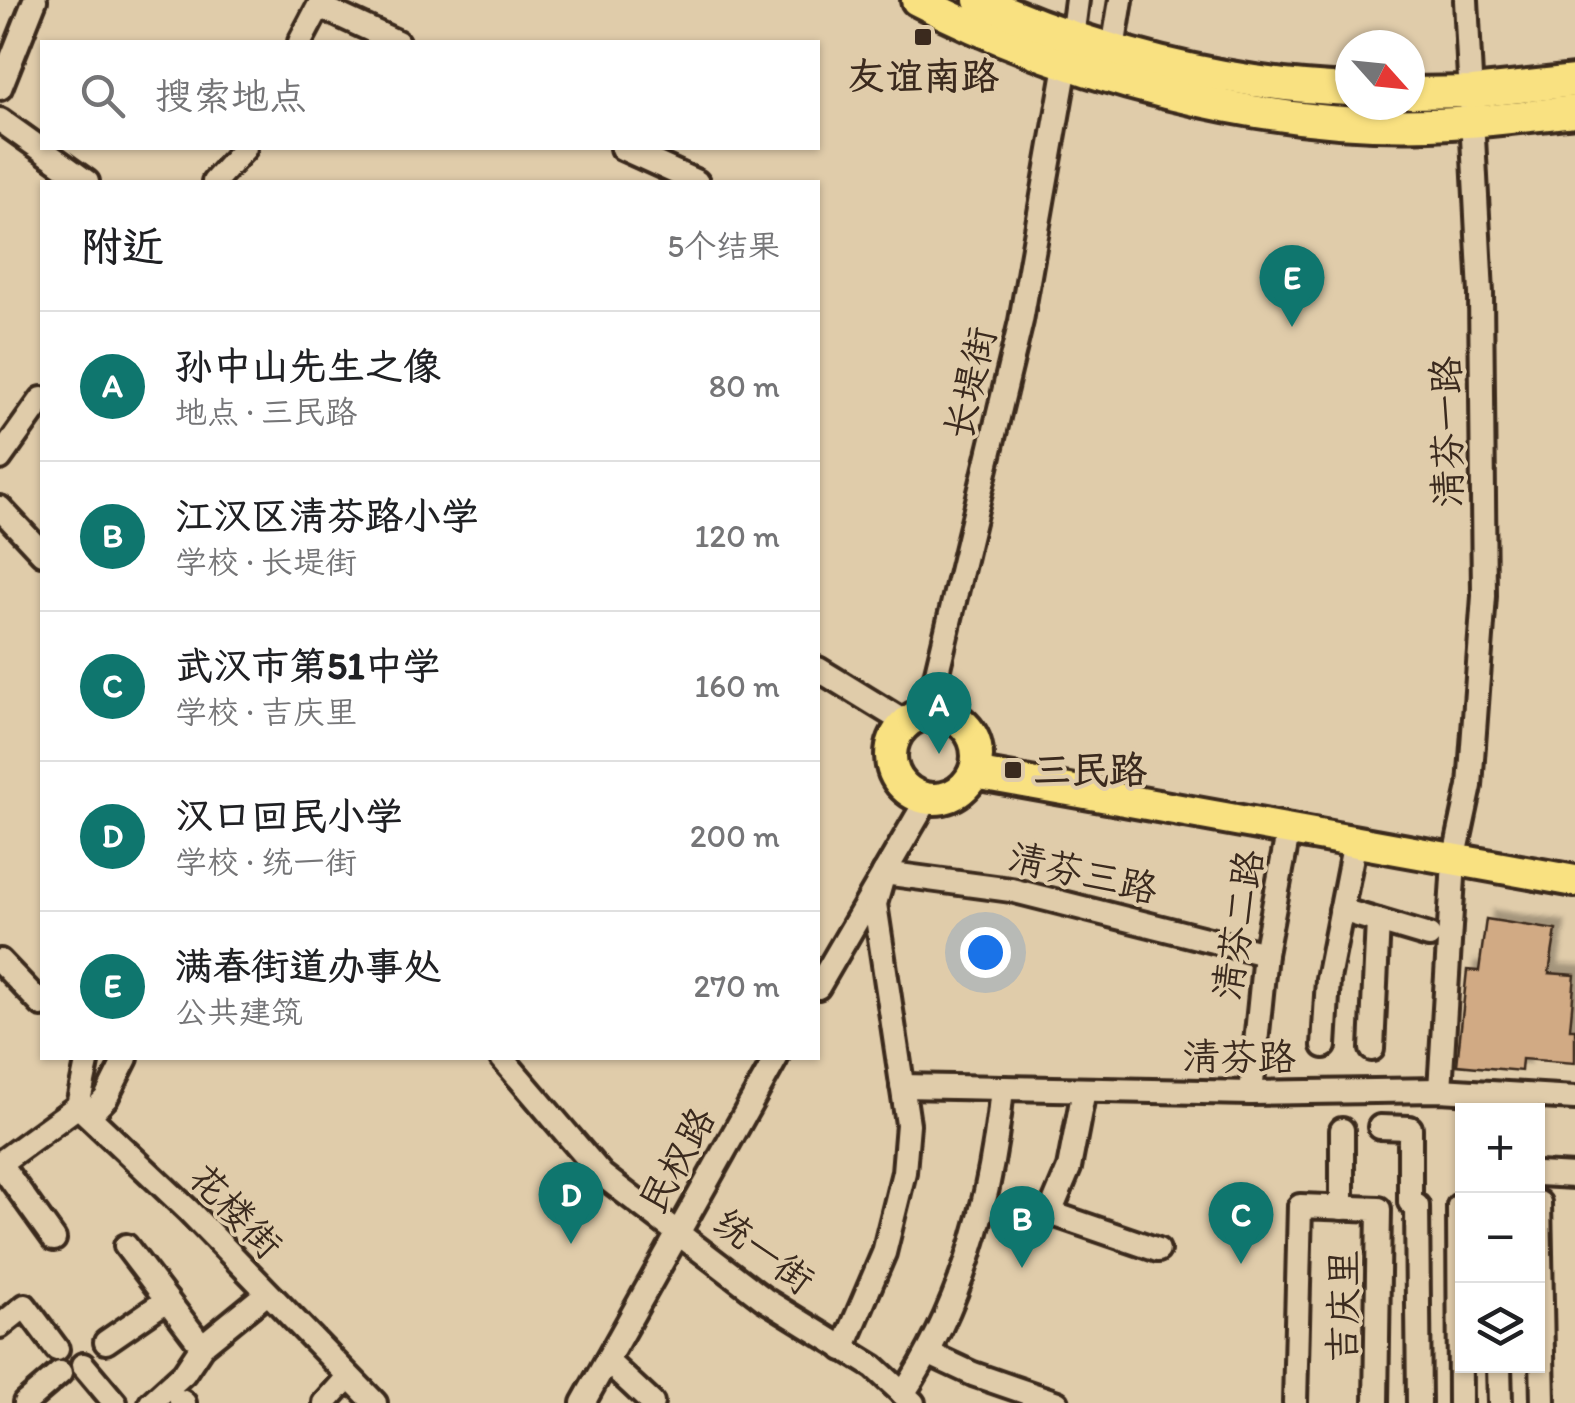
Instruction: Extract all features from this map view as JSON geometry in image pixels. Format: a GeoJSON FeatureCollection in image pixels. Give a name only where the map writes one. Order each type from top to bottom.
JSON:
{"type":"FeatureCollection","features":[{"type":"Feature","properties":{"kind":"main road"},"geometry":{"type":"LineString","coordinates":[[917,0],[1069,52],[1155,90],[1247,108],[1428,124],[1474,107],[1575,81]]}},
{"type":"Feature","properties":{"kind":"main road"},"geometry":{"type":"LineString","coordinates":[[979,0],[1069,52],[1113,49],[1257,81],[1335,89]]}},
{"type":"Feature","properties":{"kind":"main road"},"geometry":{"type":"LineString","coordinates":[[1425,96],[1474,107],[1575,110]]}},
{"type":"Feature","properties":{"kind":"main road"},"geometry":{"type":"LineString","coordinates":[[942,714],[967,728],[975,740],[974,772],[958,792],[928,798],[905,788],[896,775],[892,752],[917,719],[942,714]]}},
{"type":"Feature","properties":{"kind":"main road"},"geometry":{"type":"LineString","coordinates":[[974,772],[1575,882]]}},
{"type":"Feature","properties":{"kind":"street"},"geometry":{"type":"LineString","coordinates":[[0,88],[35,0]]}},
{"type":"Feature","properties":{"kind":"street","name":"长堤街"},"geometry":{"type":"LineString","coordinates":[[917,719],[1022,321],[1076,0]]}},
{"type":"Feature","properties":{"kind":"street"},"geometry":{"type":"LineString","coordinates":[[1113,49],[1121,0]]}},
{"type":"Feature","properties":{"kind":"street","name":"清芬一路"},"geometry":{"type":"LineString","coordinates":[[1440,1090],[1454,861],[1470,786],[1484,596],[1474,107],[1466,0]]}},
{"type":"Feature","properties":{"kind":"street"},"geometry":{"type":"LineString","coordinates":[[301,40],[320,3],[393,40]]}},
{"type":"Feature","properties":{"kind":"street"},"geometry":{"type":"LineString","coordinates":[[0,120],[40,148]]}},
{"type":"Feature","properties":{"kind":"street"},"geometry":{"type":"LineString","coordinates":[[43,150],[85,180]]}},
{"type":"Feature","properties":{"kind":"street"},"geometry":{"type":"LineString","coordinates":[[216,180],[243,150]]}},
{"type":"Feature","properties":{"kind":"street"},"geometry":{"type":"LineString","coordinates":[[626,150],[693,180]]}},
{"type":"Feature","properties":{"kind":"street"},"geometry":{"type":"LineString","coordinates":[[0,458],[40,402]]}},
{"type":"Feature","properties":{"kind":"street"},"geometry":{"type":"LineString","coordinates":[[0,508],[40,551]]}},
{"type":"Feature","properties":{"kind":"street"},"geometry":{"type":"LineString","coordinates":[[820,670],[917,719]]}},
{"type":"Feature","properties":{"kind":"street"},"geometry":{"type":"LineString","coordinates":[[820,984],[928,798]]}},
{"type":"Feature","properties":{"kind":"street","name":"清芬二路"},"geometry":{"type":"LineString","coordinates":[[1251,1093],[1265,954],[1289,828]]}},
{"type":"Feature","properties":{"kind":"street"},"geometry":{"type":"LineString","coordinates":[[1324,1046],[1328,978],[1355,841]]}},
{"type":"Feature","properties":{"kind":"street"},"geometry":{"type":"LineString","coordinates":[[842,1350],[884,1253],[904,1172],[908,1124],[875,904],[884,873]]}},
{"type":"Feature","properties":{"kind":"street","name":"清芬三路"},"geometry":{"type":"LineString","coordinates":[[884,873],[1011,890],[1265,954]]}},
{"type":"Feature","properties":{"kind":"street"},"geometry":{"type":"LineString","coordinates":[[1342,910],[1429,936]]}},
{"type":"Feature","properties":{"kind":"street"},"geometry":{"type":"LineString","coordinates":[[1372,1049],[1378,921]]}},
{"type":"Feature","properties":{"kind":"street"},"geometry":{"type":"LineString","coordinates":[[0,961],[40,1003]]}},
{"type":"Feature","properties":{"kind":"street"},"geometry":{"type":"LineString","coordinates":[[83,1111],[88,1060]]}},
{"type":"Feature","properties":{"kind":"street"},"geometry":{"type":"LineString","coordinates":[[54,1239],[0,1164],[106,1098],[125,1060]]}},
{"type":"Feature","properties":{"kind":"street","name":"统一街"},"geometry":{"type":"LineString","coordinates":[[504,1060],[591,1164],[764,1299],[874,1367],[908,1398]]}},
{"type":"Feature","properties":{"kind":"street","name":"民权路"},"geometry":{"type":"LineString","coordinates":[[584,1403],[775,1060]]}},
{"type":"Feature","properties":{"kind":"street","name":"清芬路"},"geometry":{"type":"LineString","coordinates":[[902,1086],[1251,1093],[1440,1090],[1491,1102],[1575,1098]]}},
{"type":"Feature","properties":{"kind":"street"},"geometry":{"type":"LineString","coordinates":[[908,1398],[969,1264],[998,1137],[1002,1088]]}},
{"type":"Feature","properties":{"kind":"street"},"geometry":{"type":"LineString","coordinates":[[1084,1090],[1069,1168],[1050,1213],[1158,1250]]}},
{"type":"Feature","properties":{"kind":"street","name":"花楼街"},"geometry":{"type":"LineString","coordinates":[[83,1111],[376,1403]]}},
{"type":"Feature","properties":{"kind":"street"},"geometry":{"type":"LineString","coordinates":[[1380,1127],[1410,1128],[1419,1403]]}},
{"type":"Feature","properties":{"kind":"street"},"geometry":{"type":"LineString","coordinates":[[1295,1403],[1300,1206],[1342,1208],[1342,1130]]}},
{"type":"Feature","properties":{"kind":"street"},"geometry":{"type":"LineString","coordinates":[[1545,1174],[1575,1176]]}},
{"type":"Feature","properties":{"kind":"street","name":"吉庆里"},"geometry":{"type":"LineString","coordinates":[[1342,1208],[1379,1210],[1376,1403]]}},
{"type":"Feature","properties":{"kind":"street"},"geometry":{"type":"LineString","coordinates":[[126,1246],[202,1346]]}},
{"type":"Feature","properties":{"kind":"street"},"geometry":{"type":"LineString","coordinates":[[1459,1283],[1460,1403]]}},
{"type":"Feature","properties":{"kind":"street"},"geometry":{"type":"LineString","coordinates":[[1541,1283],[1543,1403]]}},
{"type":"Feature","properties":{"kind":"street"},"geometry":{"type":"LineString","coordinates":[[153,1402],[184,1373],[202,1346],[267,1293]]}},
{"type":"Feature","properties":{"kind":"street"},"geometry":{"type":"LineString","coordinates":[[106,1342],[167,1300]]}},
{"type":"Feature","properties":{"kind":"street"},"geometry":{"type":"LineString","coordinates":[[1,1324],[25,1306],[58,1361],[25,1403]]}},
{"type":"Feature","properties":{"kind":"street"},"geometry":{"type":"LineString","coordinates":[[930,1354],[973,1374],[1057,1403]]}},
{"type":"Feature","properties":{"kind":"street"},"geometry":{"type":"LineString","coordinates":[[606,1361],[652,1403]]}},
{"type":"Feature","properties":{"kind":"street"},"geometry":{"type":"LineString","coordinates":[[83,1365],[115,1403]]}},
{"type":"Feature","properties":{"kind":"street"},"geometry":{"type":"LineString","coordinates":[[1499,1373],[1500,1403]]}},
{"type":"Feature","properties":{"kind":"street"},"geometry":{"type":"LineString","coordinates":[[325,1403],[348,1377]]}},
{"type":"Feature","properties":{"kind":"building"},"geometry":{"type":"Polygon","coordinates":[[[1486,919],[1556,930],[1549,973],[1575,975],[1570,1029],[1575,1029],[1575,1063],[1522,1059],[1521,1071],[1457,1065],[1467,970],[1479,971],[1486,919]]]}},
{"type":"Feature","properties":{"kind":"place","name":"友谊南路"},"geometry":{"type":"Point","coordinates":[923,37]}},
{"type":"Feature","properties":{"kind":"place","name":"满春街道办事处"},"geometry":{"type":"Point","coordinates":[1292,327]}},
{"type":"Feature","properties":{"kind":"place","name":"孙中山先生之像"},"geometry":{"type":"Point","coordinates":[939,754]}},
{"type":"Feature","properties":{"kind":"place","name":"三民路"},"geometry":{"type":"Point","coordinates":[1013,770]}},
{"type":"Feature","properties":{"kind":"place","name":"汉口回民小学"},"geometry":{"type":"Point","coordinates":[571,1244]}},
{"type":"Feature","properties":{"kind":"place","name":"武汉市第51中学"},"geometry":{"type":"Point","coordinates":[1241,1264]}},
{"type":"Feature","properties":{"kind":"place","name":"江汉区清芬路小学"},"geometry":{"type":"Point","coordinates":[1022,1268]}}]}
